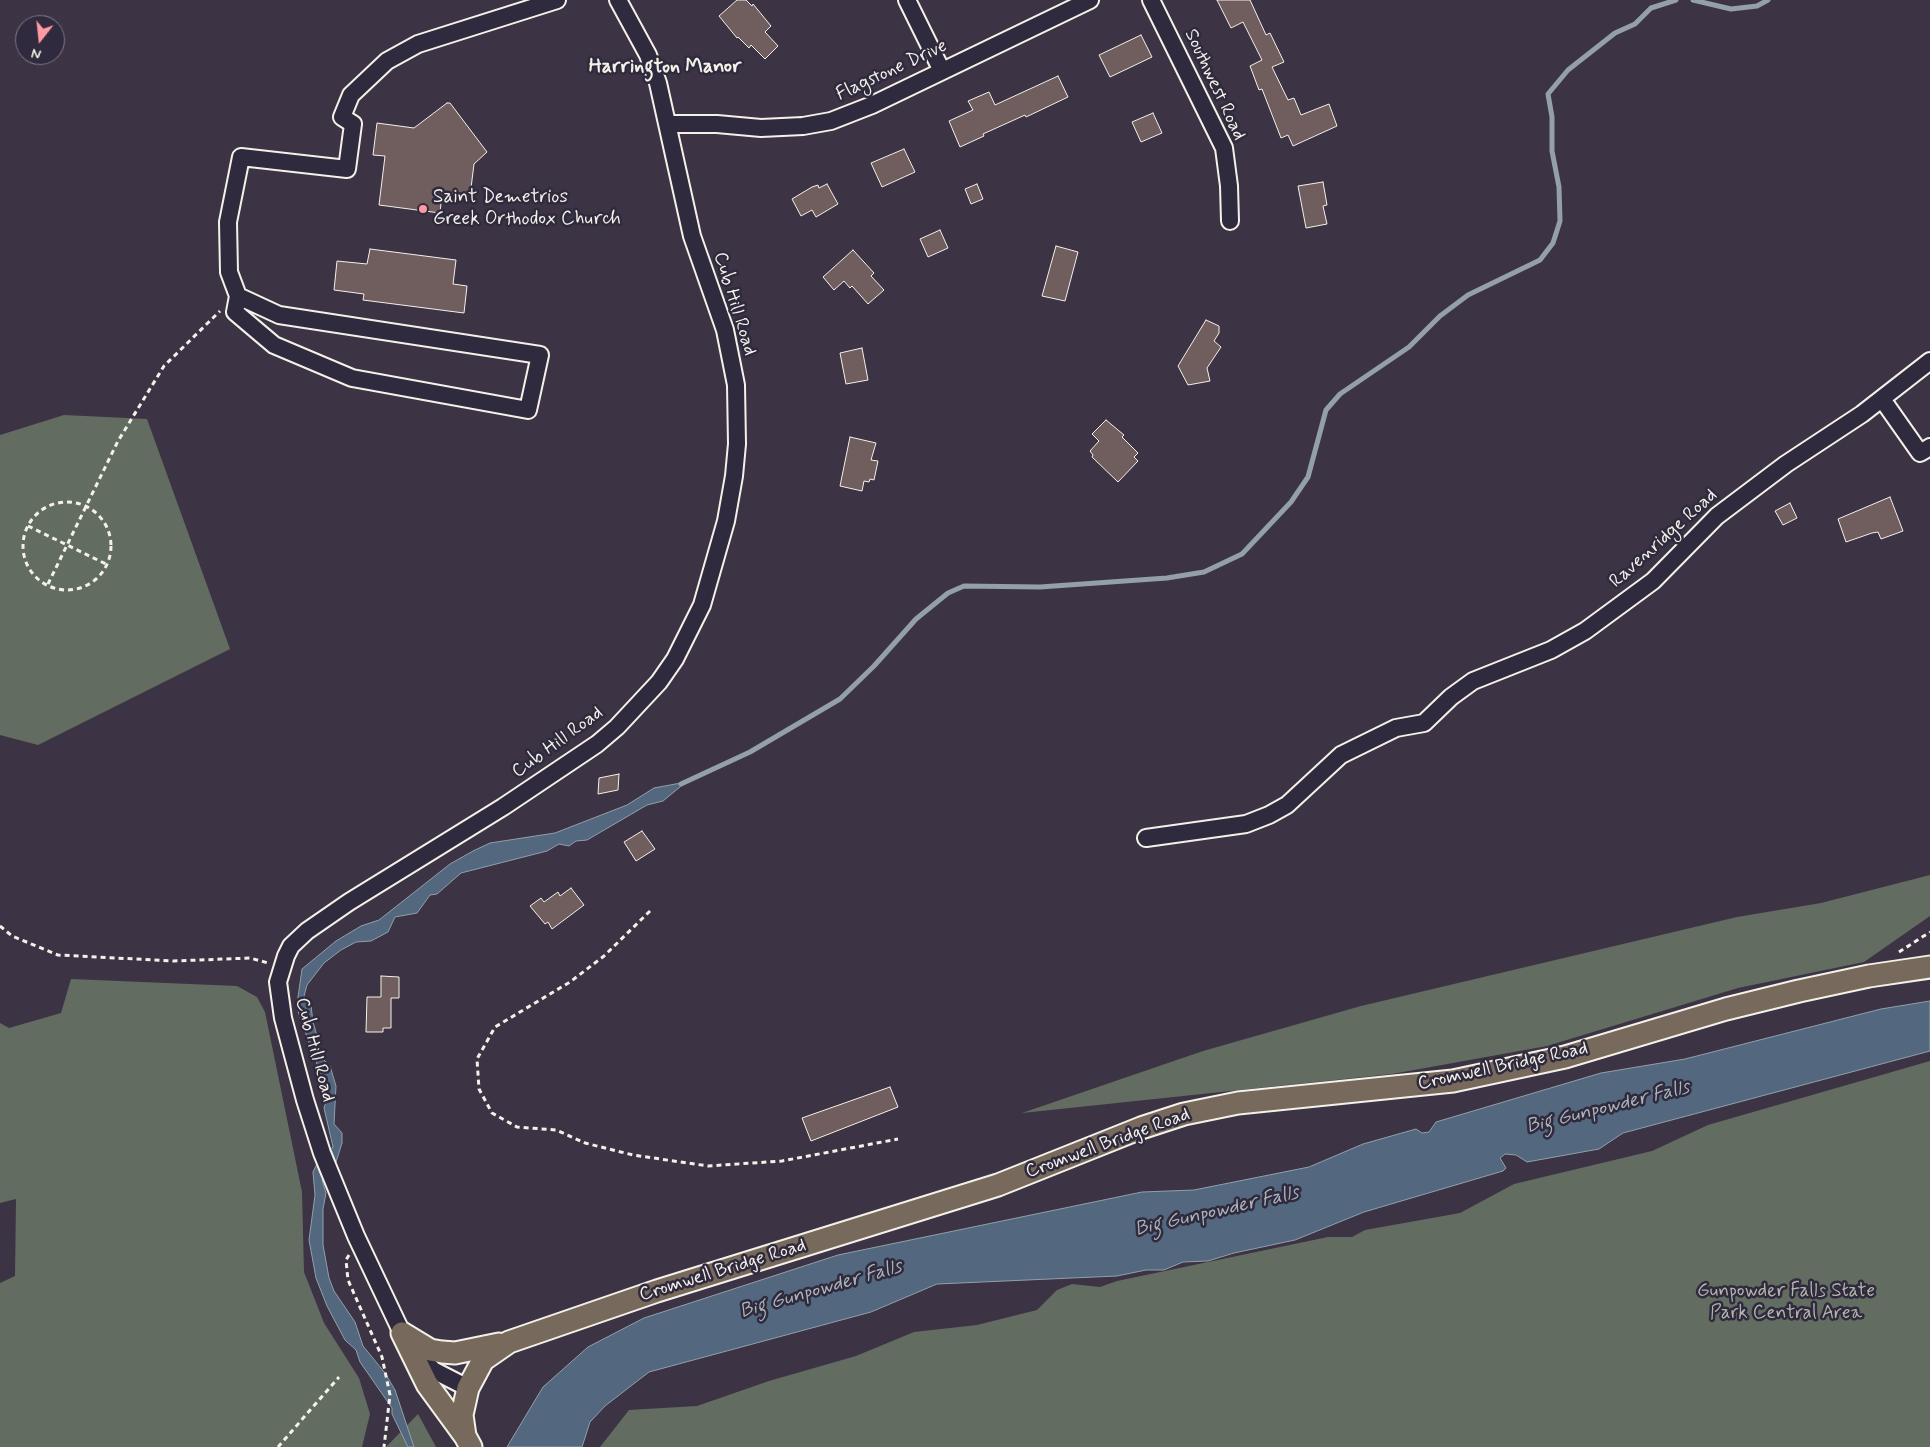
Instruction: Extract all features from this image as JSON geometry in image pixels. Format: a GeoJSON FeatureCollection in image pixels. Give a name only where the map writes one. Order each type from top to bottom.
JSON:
{"type":"FeatureCollection","features":[{"type":"Feature","properties":{"kind":"main road","name":"Cromwell Bridge Road"},"geometry":{"type":"LineString","coordinates":[[468,1441],[462,1416],[468,1388],[483,1360],[510,1342],[657,1291],[989,1188],[1141,1128],[1184,1114],[1238,1103],[1400,1088],[1487,1074],[1565,1057],[1726,1009],[1799,991],[1930,967]]}},
{"type":"Feature","properties":{"kind":"main road"},"geometry":{"type":"LineString","coordinates":[[402,1333],[430,1350],[442,1352],[456,1353],[510,1342]]}},
{"type":"Feature","properties":{"kind":"main road"},"geometry":{"type":"LineString","coordinates":[[402,1333],[427,1384],[468,1441]]}},
{"type":"Feature","properties":{"kind":"street"},"geometry":{"type":"LineString","coordinates":[[238,296],[279,315],[540,355],[528,410],[352,378],[274,345],[235,312],[238,296],[229,272],[228,222],[241,157],[347,169],[353,124],[342,118],[351,95],[387,61],[418,44],[556,0]]}},
{"type":"Feature","properties":{"kind":"street","name":"Cub Hill Road"},"geometry":{"type":"LineString","coordinates":[[468,1388],[433,1370],[423,1362],[402,1333],[356,1236],[322,1153],[305,1100],[283,1018],[278,982],[281,966],[294,944],[349,902],[503,807],[597,744],[638,706],[659,682],[690,633],[708,587],[726,521],[738,444],[738,414],[731,354],[725,330],[692,236],[679,183],[669,124],[648,55],[618,0]]}},
{"type":"Feature","properties":{"kind":"street"},"geometry":{"type":"LineString","coordinates":[[907,0],[942,71]]}},
{"type":"Feature","properties":{"kind":"street","name":"Flagstone Drive"},"geometry":{"type":"LineString","coordinates":[[669,124],[718,124],[761,128],[803,126],[831,121],[872,105],[1090,0]]}},
{"type":"Feature","properties":{"kind":"street","name":"Southwest Road"},"geometry":{"type":"LineString","coordinates":[[1151,0],[1224,148],[1229,186],[1230,221]]}},
{"type":"Feature","properties":{"kind":"street","name":"Ravenridge Road"},"geometry":{"type":"LineString","coordinates":[[1146,838],[1246,824],[1269,815],[1288,805],[1341,755],[1396,728],[1424,723],[1451,697],[1473,681],[1551,650],[1585,631],[1653,581],[1717,516],[1778,470],[1825,440],[1882,399],[1930,361]]}},
{"type":"Feature","properties":{"kind":"street"},"geometry":{"type":"LineString","coordinates":[[1882,399],[1920,453],[1930,447]]}},
{"type":"Feature","properties":{"kind":"path"},"geometry":{"type":"LineString","coordinates":[[48,584],[118,441],[164,366],[209,320],[238,296]]}},
{"type":"Feature","properties":{"kind":"path"},"geometry":{"type":"LineString","coordinates":[[72,502],[86,506],[98,514],[106,525],[111,539],[110,554],[106,564],[96,579],[84,586],[69,590],[48,584],[32,571],[25,559],[23,544],[28,526],[33,518],[44,508],[57,503],[72,502]]}},
{"type":"Feature","properties":{"kind":"path"},"geometry":{"type":"LineString","coordinates":[[28,526],[106,564]]}},
{"type":"Feature","properties":{"kind":"path"},"geometry":{"type":"LineString","coordinates":[[650,911],[604,956],[570,982],[495,1027],[477,1059],[479,1089],[492,1113],[517,1128],[556,1130],[584,1143],[633,1155],[708,1166],[782,1161],[898,1139]]}},
{"type":"Feature","properties":{"kind":"path"},"geometry":{"type":"LineString","coordinates":[[0,926],[12,936],[58,955],[165,960],[250,958],[281,966]]}},
{"type":"Feature","properties":{"kind":"path"},"geometry":{"type":"LineString","coordinates":[[356,1236],[346,1260],[348,1280],[382,1357],[390,1395],[384,1447]]}},
{"type":"Feature","properties":{"kind":"path"},"geometry":{"type":"LineString","coordinates":[[278,1447],[339,1377]]}},
{"type":"Feature","properties":{"kind":"green space"},"geometry":{"type":"Polygon","coordinates":[[[64,415],[147,419],[230,649],[38,745],[0,735],[0,435],[64,415]]]}},
{"type":"Feature","properties":{"kind":"green space"},"geometry":{"type":"Polygon","coordinates":[[[1930,875],[1930,916],[1864,962],[1738,988],[1547,1046],[1392,1074],[1022,1113],[1203,1051],[1361,1006],[1737,917],[1821,903],[1930,875]]]}},
{"type":"Feature","properties":{"kind":"green space"},"geometry":{"type":"Polygon","coordinates":[[[71,979],[237,986],[257,997],[265,1012],[302,1192],[304,1272],[324,1323],[359,1378],[370,1414],[362,1447],[0,1447],[0,1283],[15,1276],[16,1199],[0,1203],[0,1023],[9,1028],[61,1013],[71,979]]]}},
{"type":"Feature","properties":{"kind":"green space","name":"Gunpowder Falls State Park Central Area"},"geometry":{"type":"Polygon","coordinates":[[[1930,1061],[1930,1447],[600,1447],[629,1410],[697,1406],[769,1381],[856,1356],[914,1332],[977,1325],[1037,1310],[1057,1290],[1072,1284],[1100,1287],[1117,1281],[1328,1237],[1352,1237],[1365,1230],[1460,1213],[1514,1184],[1652,1151],[1708,1125],[1930,1061]]]}},
{"type":"Feature","properties":{"kind":"green space"},"geometry":{"type":"Polygon","coordinates":[[[418,1414],[436,1447],[386,1447],[418,1414]]]}},
{"type":"Feature","properties":{"kind":"water"},"geometry":{"type":"Polygon","coordinates":[[[686,782],[663,801],[647,805],[587,840],[576,841],[569,846],[559,844],[547,851],[461,873],[437,894],[430,895],[417,913],[395,917],[388,932],[371,941],[356,942],[341,950],[324,963],[307,985],[304,996],[311,1006],[313,1022],[324,1060],[330,1066],[336,1086],[334,1124],[342,1133],[342,1143],[336,1162],[322,1180],[326,1193],[323,1209],[323,1245],[329,1278],[334,1291],[355,1322],[363,1346],[385,1373],[395,1390],[414,1447],[408,1447],[392,1414],[392,1408],[360,1362],[356,1350],[345,1340],[327,1306],[316,1278],[309,1240],[315,1195],[313,1172],[317,1164],[333,1147],[324,1108],[327,1099],[321,1075],[299,1015],[297,1004],[302,969],[336,941],[361,926],[379,920],[450,864],[473,851],[490,843],[555,833],[627,805],[654,788],[686,782]]]}},
{"type":"Feature","properties":{"kind":"water","name":"Big Gunpowder Falls"},"geometry":{"type":"Polygon","coordinates":[[[1930,1001],[1930,1051],[1623,1133],[1599,1149],[1527,1162],[1516,1155],[1505,1154],[1500,1158],[1506,1168],[1503,1171],[1364,1212],[1295,1240],[1234,1253],[1208,1261],[1183,1262],[1164,1270],[1146,1270],[1117,1276],[937,1284],[871,1312],[649,1372],[605,1406],[590,1422],[582,1447],[507,1447],[543,1387],[588,1347],[644,1318],[838,1255],[1142,1192],[1194,1190],[1309,1167],[1363,1144],[1416,1129],[1422,1133],[1429,1132],[1436,1122],[1601,1073],[1685,1059],[1881,1009],[1930,1001]]]}},
{"type":"Feature","properties":{"kind":"building"},"geometry":{"type":"Polygon","coordinates":[[[737,0],[746,0],[752,6],[753,4],[771,26],[765,32],[778,46],[765,59],[751,45],[749,48],[737,38],[719,16],[737,0]]]}},
{"type":"Feature","properties":{"kind":"building"},"geometry":{"type":"Polygon","coordinates":[[[1217,0],[1250,0],[1266,35],[1270,33],[1284,62],[1272,67],[1288,100],[1294,98],[1301,115],[1329,104],[1337,126],[1293,146],[1288,135],[1281,138],[1262,89],[1259,90],[1250,66],[1262,60],[1243,22],[1231,28],[1217,0]]]}},
{"type":"Feature","properties":{"kind":"building"},"geometry":{"type":"Polygon","coordinates":[[[1141,35],[1152,57],[1110,77],[1099,55],[1141,35]]]}},
{"type":"Feature","properties":{"kind":"building"},"geometry":{"type":"Polygon","coordinates":[[[1058,76],[1068,97],[1026,117],[1025,115],[983,134],[984,136],[960,147],[949,121],[973,110],[968,101],[989,92],[995,105],[1058,76]]]}},
{"type":"Feature","properties":{"kind":"building"},"geometry":{"type":"Polygon","coordinates":[[[447,103],[450,103],[487,152],[474,164],[470,196],[442,193],[440,213],[379,205],[385,156],[373,155],[377,123],[414,128],[447,103]]]}},
{"type":"Feature","properties":{"kind":"building"},"geometry":{"type":"Polygon","coordinates":[[[1153,113],[1162,133],[1141,142],[1132,122],[1153,113]]]}},
{"type":"Feature","properties":{"kind":"building"},"geometry":{"type":"Polygon","coordinates":[[[904,149],[915,172],[882,187],[871,163],[904,149]]]}},
{"type":"Feature","properties":{"kind":"building"},"geometry":{"type":"Polygon","coordinates":[[[1323,182],[1327,205],[1323,206],[1327,224],[1306,228],[1298,186],[1323,182]]]}},
{"type":"Feature","properties":{"kind":"building"},"geometry":{"type":"Polygon","coordinates":[[[827,184],[838,204],[816,217],[812,210],[801,216],[792,199],[812,187],[818,185],[819,188],[827,184]]]}},
{"type":"Feature","properties":{"kind":"building"},"geometry":{"type":"Polygon","coordinates":[[[977,184],[983,199],[971,204],[965,189],[977,184]]]}},
{"type":"Feature","properties":{"kind":"building"},"geometry":{"type":"Polygon","coordinates":[[[940,230],[948,248],[928,257],[920,239],[940,230]]]}},
{"type":"Feature","properties":{"kind":"building"},"geometry":{"type":"Polygon","coordinates":[[[1056,246],[1078,252],[1065,301],[1042,296],[1056,246]]]}},
{"type":"Feature","properties":{"kind":"building"},"geometry":{"type":"Polygon","coordinates":[[[370,249],[456,260],[453,284],[467,286],[464,313],[363,300],[364,294],[334,290],[337,261],[367,264],[370,249]]]}},
{"type":"Feature","properties":{"kind":"building"},"geometry":{"type":"Polygon","coordinates":[[[853,250],[874,273],[871,276],[884,290],[868,304],[852,286],[850,288],[844,281],[834,290],[823,277],[853,250]]]}},
{"type":"Feature","properties":{"kind":"building"},"geometry":{"type":"Polygon","coordinates":[[[1206,320],[1219,326],[1219,333],[1214,341],[1221,347],[1207,368],[1210,381],[1188,385],[1178,366],[1206,320]]]}},
{"type":"Feature","properties":{"kind":"building"},"geometry":{"type":"Polygon","coordinates":[[[862,348],[868,380],[846,384],[840,353],[862,348]]]}},
{"type":"Feature","properties":{"kind":"building"},"geometry":{"type":"Polygon","coordinates":[[[1106,420],[1124,435],[1122,437],[1138,453],[1134,457],[1138,461],[1118,482],[1092,457],[1093,455],[1090,451],[1099,441],[1092,434],[1106,420]]]}},
{"type":"Feature","properties":{"kind":"building"},"geometry":{"type":"Polygon","coordinates":[[[850,437],[876,443],[871,460],[878,461],[874,480],[864,481],[862,491],[840,486],[850,437]]]}},
{"type":"Feature","properties":{"kind":"building"},"geometry":{"type":"Polygon","coordinates":[[[1890,497],[1903,531],[1881,539],[1878,532],[1872,533],[1846,542],[1838,519],[1890,497]]]}},
{"type":"Feature","properties":{"kind":"building"},"geometry":{"type":"Polygon","coordinates":[[[1790,503],[1797,518],[1783,525],[1775,511],[1790,503]]]}},
{"type":"Feature","properties":{"kind":"building"},"geometry":{"type":"Polygon","coordinates":[[[619,774],[618,790],[598,794],[599,778],[619,774]]]}},
{"type":"Feature","properties":{"kind":"building"},"geometry":{"type":"Polygon","coordinates":[[[642,831],[655,849],[636,861],[624,842],[642,831]]]}},
{"type":"Feature","properties":{"kind":"building"},"geometry":{"type":"Polygon","coordinates":[[[571,888],[584,905],[552,929],[548,922],[545,924],[530,906],[541,898],[544,902],[558,892],[560,896],[571,888]]]}},
{"type":"Feature","properties":{"kind":"building"},"geometry":{"type":"Polygon","coordinates":[[[381,976],[399,977],[399,998],[391,998],[391,1028],[383,1028],[383,1032],[366,1032],[367,997],[381,997],[381,976]]]}},
{"type":"Feature","properties":{"kind":"building"},"geometry":{"type":"Polygon","coordinates":[[[890,1087],[898,1107],[811,1141],[802,1118],[890,1087]]]}},
{"type":"Feature","properties":{"kind":"waterway"},"geometry":{"type":"LineString","coordinates":[[681,784],[750,752],[840,699],[874,666],[916,619],[948,593],[964,586],[1040,587],[1167,578],[1204,572],[1242,554],[1291,502],[1308,477],[1326,410],[1340,394],[1409,347],[1440,316],[1468,295],[1540,260],[1553,243],[1560,221],[1559,187],[1552,151],[1552,117],[1548,94],[1568,70],[1615,33],[1635,24],[1651,8],[1676,0]]}},
{"type":"Feature","properties":{"kind":"waterway"},"geometry":{"type":"LineString","coordinates":[[1693,0],[1731,9],[1757,6],[1768,0]]}},
{"type":"Feature","properties":{"kind":"place","name":"Saint Demetrios Greek Orthodox Church"},"geometry":{"type":"Point","coordinates":[423,209]}},
{"type":"Feature","properties":{"kind":"district","name":"Harrington Manor"},"geometry":{"type":"Point","coordinates":[665,68]}}]}
